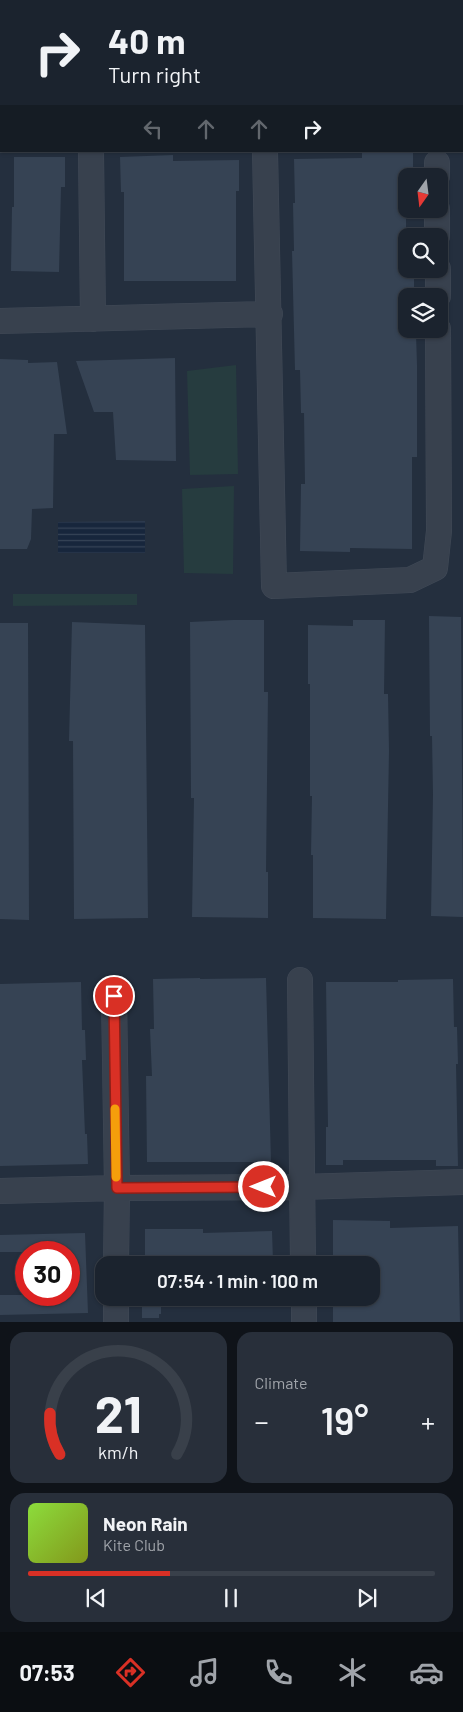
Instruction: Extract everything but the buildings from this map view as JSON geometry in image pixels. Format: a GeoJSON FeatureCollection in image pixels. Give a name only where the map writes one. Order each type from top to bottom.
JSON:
{"type":"FeatureCollection","features":[{"type":"Feature","properties":{"kind":"street"},"geometry":{"type":"LineString","coordinates":[[91,152],[93,319]]}},
{"type":"Feature","properties":{"kind":"street"},"geometry":{"type":"LineString","coordinates":[[265,152],[270,314],[274,586],[410,580],[435,568],[439,532],[438,338]]}},
{"type":"Feature","properties":{"kind":"street"},"geometry":{"type":"LineString","coordinates":[[0,321],[270,314]]}},
{"type":"Feature","properties":{"kind":"street"},"geometry":{"type":"LineString","coordinates":[[300,980],[303,1256]]}},
{"type":"Feature","properties":{"kind":"street"},"geometry":{"type":"LineString","coordinates":[[114,996],[116,1256]]}},
{"type":"Feature","properties":{"kind":"street"},"geometry":{"type":"LineString","coordinates":[[0,1191],[301,1187],[463,1182]]}},
{"type":"Feature","properties":{"kind":"street"},"geometry":{"type":"LineString","coordinates":[[116,1306],[116,1322]]}},
{"type":"Feature","properties":{"kind":"street"},"geometry":{"type":"LineString","coordinates":[[304,1306],[304,1322]]}},
{"type":"Feature","properties":{"kind":"green space"},"geometry":{"type":"Polygon","coordinates":[[[236,365],[238,474],[190,475],[187,371],[236,365]]]}},
{"type":"Feature","properties":{"kind":"green space"},"geometry":{"type":"Polygon","coordinates":[[[234,486],[233,574],[184,573],[182,489],[234,486]]]}},
{"type":"Feature","properties":{"kind":"green space"},"geometry":{"type":"Polygon","coordinates":[[[13,594],[137,594],[137,605],[13,606],[13,594]]]}},
{"type":"Feature","properties":{"kind":"water"},"geometry":{"type":"Polygon","coordinates":[[[145,521],[145,553],[58,553],[58,522],[145,521]]]}},
{"type":"Feature","properties":{"kind":"slow traffic"},"geometry":{"type":"LineString","coordinates":[[115,1109],[116,1177]]}},
{"type":"Feature","properties":{"kind":"route"},"geometry":{"type":"LineString","coordinates":[[114,996],[117,1188],[264,1187]]}}]}
